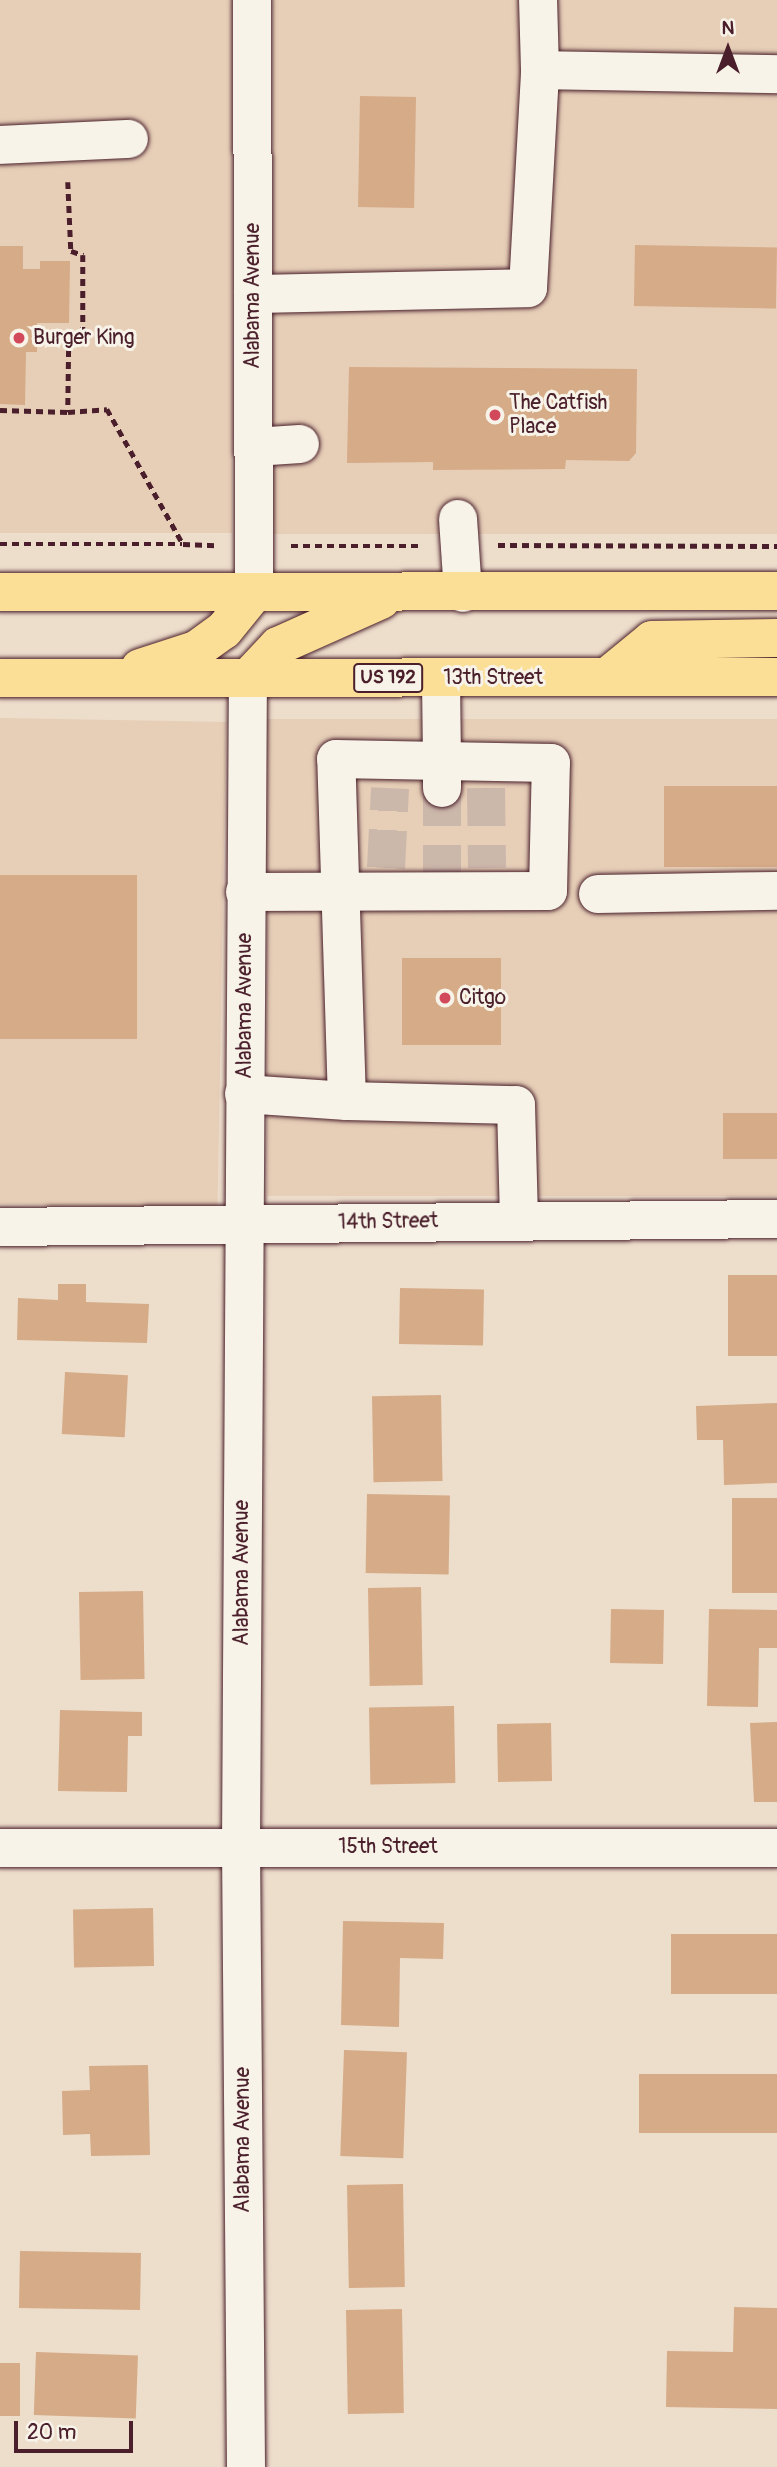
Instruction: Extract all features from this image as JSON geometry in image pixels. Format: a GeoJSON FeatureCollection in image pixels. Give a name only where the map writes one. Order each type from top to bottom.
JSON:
{"type":"FeatureCollection","features":[{"type":"Feature","properties":{"kind":"highway"},"geometry":{"type":"LineString","coordinates":[[0,592],[463,593],[777,590]]}},
{"type":"Feature","properties":{"kind":"highway"},"geometry":{"type":"LineString","coordinates":[[102,680],[196,650],[224,630],[254,593]]}},
{"type":"Feature","properties":{"kind":"highway"},"geometry":{"type":"LineString","coordinates":[[248,678],[278,646],[399,593]]}},
{"type":"Feature","properties":{"kind":"highway"},"geometry":{"type":"LineString","coordinates":[[607,677],[652,640],[777,638]]}},
{"type":"Feature","properties":{"kind":"highway","name":"13th Street"},"geometry":{"type":"LineString","coordinates":[[0,678],[102,680],[777,677]]}},
{"type":"Feature","properties":{"kind":"street","name":"Alabama Avenue"},"geometry":{"type":"LineString","coordinates":[[253,0],[254,593]]}},
{"type":"Feature","properties":{"kind":"street"},"geometry":{"type":"LineString","coordinates":[[253,294],[528,288],[540,70],[538,0]]}},
{"type":"Feature","properties":{"kind":"street"},"geometry":{"type":"LineString","coordinates":[[540,70],[777,74]]}},
{"type":"Feature","properties":{"kind":"street"},"geometry":{"type":"LineString","coordinates":[[0,145],[129,139]]}},
{"type":"Feature","properties":{"kind":"street"},"geometry":{"type":"LineString","coordinates":[[254,447],[300,444]]}},
{"type":"Feature","properties":{"kind":"street"},"geometry":{"type":"LineString","coordinates":[[458,519],[463,593]]}},
{"type":"Feature","properties":{"kind":"street","name":"Alabama Avenue"},"geometry":{"type":"LineString","coordinates":[[246,2467],[241,1846],[248,678]]}},
{"type":"Feature","properties":{"kind":"street"},"geometry":{"type":"LineString","coordinates":[[441,678],[442,774]]}},
{"type":"Feature","properties":{"kind":"street"},"geometry":{"type":"LineString","coordinates":[[245,892],[338,892],[386,880],[486,879],[548,891],[551,763],[486,775],[391,774],[336,759],[338,892],[347,1101]]}},
{"type":"Feature","properties":{"kind":"street"},"geometry":{"type":"LineString","coordinates":[[598,894],[777,891]]}},
{"type":"Feature","properties":{"kind":"street"},"geometry":{"type":"LineString","coordinates":[[244,1094],[347,1101],[516,1105],[519,1219]]}},
{"type":"Feature","properties":{"kind":"street","name":"14th Street"},"geometry":{"type":"LineString","coordinates":[[0,1227],[519,1219],[777,1219]]}},
{"type":"Feature","properties":{"kind":"street","name":"15th Street"},"geometry":{"type":"LineString","coordinates":[[0,1848],[777,1848]]}},
{"type":"Feature","properties":{"kind":"path"},"geometry":{"type":"LineString","coordinates":[[0,410],[68,412]]}},
{"type":"Feature","properties":{"kind":"path"},"geometry":{"type":"LineString","coordinates":[[0,544],[183,544]]}},
{"type":"Feature","properties":{"kind":"shaded area"},"geometry":{"type":"Polygon","coordinates":[[[0,0],[232,0],[232,533],[0,533],[0,0]]]}},
{"type":"Feature","properties":{"kind":"shaded area"},"geometry":{"type":"Polygon","coordinates":[[[273,0],[777,0],[777,534],[273,534],[273,0]]]}},
{"type":"Feature","properties":{"kind":"shaded area"},"geometry":{"type":"Polygon","coordinates":[[[0,718],[226,722],[217,1208],[0,1204],[0,718]]]}},
{"type":"Feature","properties":{"kind":"shaded area"},"geometry":{"type":"Polygon","coordinates":[[[267,719],[777,719],[777,1196],[267,1196],[267,719]]]}},
{"type":"Feature","properties":{"kind":"building"},"geometry":{"type":"Polygon","coordinates":[[[360,96],[416,97],[414,208],[358,207],[360,96]]]}},
{"type":"Feature","properties":{"kind":"building"},"geometry":{"type":"Polygon","coordinates":[[[635,245],[777,247],[776,308],[634,306],[635,245]]]}},
{"type":"Feature","properties":{"kind":"building","name":"Burger King"},"geometry":{"type":"Polygon","coordinates":[[[0,246],[23,246],[23,269],[40,269],[40,261],[70,261],[69,323],[37,323],[37,352],[26,352],[25,405],[0,404],[0,246]]]}},
{"type":"Feature","properties":{"kind":"building"},"geometry":{"type":"Polygon","coordinates":[[[349,367],[637,369],[636,453],[629,461],[566,460],[565,469],[433,470],[433,462],[347,463],[349,367]]]}},
{"type":"Feature","properties":{"kind":"building"},"geometry":{"type":"Polygon","coordinates":[[[664,786],[777,786],[777,867],[664,867],[664,786]]]}},
{"type":"Feature","properties":{"kind":"building"},"geometry":{"type":"Polygon","coordinates":[[[0,875],[137,875],[137,1039],[0,1039],[0,875]]]}},
{"type":"Feature","properties":{"kind":"building"},"geometry":{"type":"Polygon","coordinates":[[[402,958],[501,958],[501,1045],[402,1045],[402,958]]]}},
{"type":"Feature","properties":{"kind":"building"},"geometry":{"type":"Polygon","coordinates":[[[723,1113],[777,1113],[777,1159],[723,1159],[723,1113]]]}},
{"type":"Feature","properties":{"kind":"building"},"geometry":{"type":"Polygon","coordinates":[[[728,1275],[777,1275],[777,1356],[728,1356],[728,1275]]]}},
{"type":"Feature","properties":{"kind":"building"},"geometry":{"type":"Polygon","coordinates":[[[58,1284],[86,1284],[86,1302],[149,1304],[147,1343],[17,1340],[18,1298],[58,1300],[58,1284]]]}},
{"type":"Feature","properties":{"kind":"building"},"geometry":{"type":"Polygon","coordinates":[[[400,1288],[484,1289],[483,1345],[399,1344],[400,1288]]]}},
{"type":"Feature","properties":{"kind":"building"},"geometry":{"type":"Polygon","coordinates":[[[65,1372],[128,1375],[125,1437],[62,1434],[65,1372]]]}},
{"type":"Feature","properties":{"kind":"building"},"geometry":{"type":"Polygon","coordinates":[[[441,1395],[443,1481],[374,1482],[372,1396],[441,1395]]]}},
{"type":"Feature","properties":{"kind":"building"},"geometry":{"type":"Polygon","coordinates":[[[777,1403],[777,1483],[724,1485],[723,1440],[697,1440],[696,1406],[777,1403]]]}},
{"type":"Feature","properties":{"kind":"building"},"geometry":{"type":"Polygon","coordinates":[[[367,1494],[450,1495],[449,1574],[366,1573],[367,1494]]]}},
{"type":"Feature","properties":{"kind":"building"},"geometry":{"type":"Polygon","coordinates":[[[732,1498],[777,1498],[777,1593],[732,1593],[732,1498]]]}},
{"type":"Feature","properties":{"kind":"building"},"geometry":{"type":"Polygon","coordinates":[[[421,1587],[423,1685],[370,1686],[368,1588],[421,1587]]]}},
{"type":"Feature","properties":{"kind":"building"},"geometry":{"type":"Polygon","coordinates":[[[143,1591],[145,1679],[81,1680],[79,1592],[143,1591]]]}},
{"type":"Feature","properties":{"kind":"building"},"geometry":{"type":"Polygon","coordinates":[[[611,1609],[664,1610],[663,1664],[610,1663],[611,1609]]]}},
{"type":"Feature","properties":{"kind":"building"},"geometry":{"type":"Polygon","coordinates":[[[709,1609],[777,1610],[777,1648],[759,1648],[758,1707],[707,1706],[709,1609]]]}},
{"type":"Feature","properties":{"kind":"building"},"geometry":{"type":"Polygon","coordinates":[[[454,1706],[455,1783],[370,1784],[369,1707],[454,1706]]]}},
{"type":"Feature","properties":{"kind":"building"},"geometry":{"type":"Polygon","coordinates":[[[60,1710],[142,1712],[142,1736],[128,1736],[127,1792],[58,1791],[60,1710]]]}},
{"type":"Feature","properties":{"kind":"building"},"geometry":{"type":"Polygon","coordinates":[[[777,1722],[777,1802],[754,1802],[750,1723],[777,1722]]]}},
{"type":"Feature","properties":{"kind":"building"},"geometry":{"type":"Polygon","coordinates":[[[551,1723],[552,1781],[498,1782],[497,1724],[551,1723]]]}},
{"type":"Feature","properties":{"kind":"building"},"geometry":{"type":"Polygon","coordinates":[[[153,1908],[154,1966],[74,1967],[73,1909],[153,1908]]]}},
{"type":"Feature","properties":{"kind":"building"},"geometry":{"type":"Polygon","coordinates":[[[343,1921],[444,1923],[443,1959],[400,1958],[399,2027],[341,2025],[343,1921]]]}},
{"type":"Feature","properties":{"kind":"building"},"geometry":{"type":"Polygon","coordinates":[[[671,1934],[777,1934],[777,1994],[671,1994],[671,1934]]]}},
{"type":"Feature","properties":{"kind":"building"},"geometry":{"type":"Polygon","coordinates":[[[344,2050],[407,2052],[403,2158],[340,2156],[344,2050]]]}},
{"type":"Feature","properties":{"kind":"building"},"geometry":{"type":"Polygon","coordinates":[[[148,2065],[150,2155],[91,2156],[90,2134],[63,2135],[62,2091],[90,2090],[89,2066],[148,2065]]]}},
{"type":"Feature","properties":{"kind":"building"},"geometry":{"type":"Polygon","coordinates":[[[639,2074],[777,2074],[777,2133],[639,2133],[639,2074]]]}},
{"type":"Feature","properties":{"kind":"building"},"geometry":{"type":"Polygon","coordinates":[[[403,2184],[405,2287],[349,2288],[347,2185],[403,2184]]]}},
{"type":"Feature","properties":{"kind":"building"},"geometry":{"type":"Polygon","coordinates":[[[20,2251],[141,2253],[140,2310],[19,2308],[20,2251]]]}},
{"type":"Feature","properties":{"kind":"building"},"geometry":{"type":"Polygon","coordinates":[[[734,2307],[777,2308],[777,2409],[666,2407],[667,2351],[733,2352],[734,2307]]]}},
{"type":"Feature","properties":{"kind":"building"},"geometry":{"type":"Polygon","coordinates":[[[402,2309],[404,2413],[348,2414],[346,2310],[402,2309]]]}},
{"type":"Feature","properties":{"kind":"building"},"geometry":{"type":"Polygon","coordinates":[[[36,2352],[138,2356],[136,2419],[34,2415],[36,2352]]]}},
{"type":"Feature","properties":{"kind":"building"},"geometry":{"type":"Polygon","coordinates":[[[0,2363],[20,2363],[20,2416],[0,2416],[0,2363]]]}},
{"type":"Feature","properties":{"kind":"tunnel"},"geometry":{"type":"LineString","coordinates":[[386,868],[390,788]]}},
{"type":"Feature","properties":{"kind":"tunnel"},"geometry":{"type":"LineString","coordinates":[[442,788],[442,892]]}},
{"type":"Feature","properties":{"kind":"tunnel"},"geometry":{"type":"LineString","coordinates":[[486,788],[487,868]]}},
{"type":"Feature","properties":{"kind":"place","name":"Burger King"},"geometry":{"type":"Point","coordinates":[19,338]}},
{"type":"Feature","properties":{"kind":"place","name":"The Catfish Place"},"geometry":{"type":"Point","coordinates":[495,415]}},
{"type":"Feature","properties":{"kind":"place","name":"Citgo"},"geometry":{"type":"Point","coordinates":[445,998]}}]}
